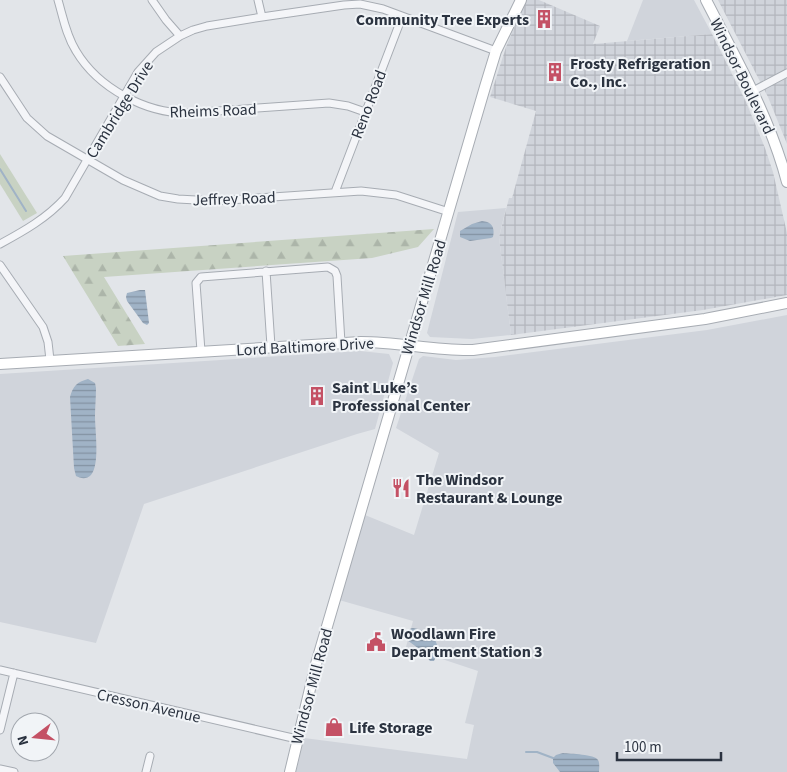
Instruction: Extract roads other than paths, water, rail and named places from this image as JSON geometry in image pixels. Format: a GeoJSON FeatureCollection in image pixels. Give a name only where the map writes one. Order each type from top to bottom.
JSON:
{"type":"FeatureCollection","features":[{"type":"Feature","properties":{"kind":"main road","name":"Windsor Mill Road"},"geometry":{"type":"LineString","coordinates":[[290,772],[316,664],[496,51],[521,0]]}},
{"type":"Feature","properties":{"kind":"main road","name":"Windsor Boulevard"},"geometry":{"type":"LineString","coordinates":[[706,0],[753,91],[776,145],[787,182]]}},
{"type":"Feature","properties":{"kind":"main road","name":"Lord Baltimore Drive"},"geometry":{"type":"LineString","coordinates":[[0,364],[341,342],[379,342],[435,349],[473,350],[705,319],[787,304]]}},
{"type":"Feature","properties":{"kind":"street","name":"Rheims Road"},"geometry":{"type":"LineString","coordinates":[[58,0],[68,35],[84,64],[96,76],[125,95],[151,108],[176,114],[329,103],[348,106],[365,112]]}},
{"type":"Feature","properties":{"kind":"street"},"geometry":{"type":"LineString","coordinates":[[152,0],[180,36]]}},
{"type":"Feature","properties":{"kind":"street"},"geometry":{"type":"LineString","coordinates":[[258,0],[262,17]]}},
{"type":"Feature","properties":{"kind":"street","name":"Cambridge Drive"},"geometry":{"type":"LineString","coordinates":[[0,244],[35,224],[57,207],[72,188],[125,95],[147,61],[161,48],[180,36],[207,26],[343,2],[371,6],[496,51]]}},
{"type":"Feature","properties":{"kind":"street","name":"Reno Road"},"geometry":{"type":"LineString","coordinates":[[335,192],[402,16]]}},
{"type":"Feature","properties":{"kind":"street"},"geometry":{"type":"LineString","coordinates":[[753,91],[787,73]]}},
{"type":"Feature","properties":{"kind":"street","name":"Jeffrey Road"},"geometry":{"type":"LineString","coordinates":[[0,78],[16,104],[36,128],[87,160],[142,189],[160,196],[214,201],[361,191],[396,195],[449,212]]}},
{"type":"Feature","properties":{"kind":"street"},"geometry":{"type":"LineString","coordinates":[[0,265],[43,327],[48,342],[50,360]]}},
{"type":"Feature","properties":{"kind":"street"},"geometry":{"type":"LineString","coordinates":[[200,351],[196,283],[198,280],[206,276],[328,267],[335,271],[337,276],[341,342]]}},
{"type":"Feature","properties":{"kind":"street"},"geometry":{"type":"LineString","coordinates":[[266,272],[271,346]]}},
{"type":"Feature","properties":{"kind":"street","name":"Cresson Avenue"},"geometry":{"type":"LineString","coordinates":[[0,670],[297,739]]}},
{"type":"Feature","properties":{"kind":"street"},"geometry":{"type":"LineString","coordinates":[[0,730],[14,673]]}},
{"type":"Feature","properties":{"kind":"street"},"geometry":{"type":"LineString","coordinates":[[146,772],[150,756]]}},
{"type":"Feature","properties":{"kind":"street"},"geometry":{"type":"LineString","coordinates":[[0,769],[14,772]]}},
{"type":"Feature","properties":{"kind":"water"},"geometry":{"type":"Polygon","coordinates":[[[482,221],[492,226],[494,230],[493,237],[470,241],[460,237],[460,231],[482,221]]]}},
{"type":"Feature","properties":{"kind":"water"},"geometry":{"type":"Polygon","coordinates":[[[145,290],[149,323],[147,325],[143,323],[126,297],[127,293],[145,290]]]}},
{"type":"Feature","properties":{"kind":"water"},"geometry":{"type":"Polygon","coordinates":[[[88,379],[95,383],[96,388],[96,455],[94,470],[87,478],[83,478],[76,476],[74,468],[70,397],[76,385],[88,379]]]}},
{"type":"Feature","properties":{"kind":"water"},"geometry":{"type":"Polygon","coordinates":[[[413,628],[425,632],[434,639],[437,654],[434,661],[430,661],[422,651],[407,640],[407,632],[413,628]]]}},
{"type":"Feature","properties":{"kind":"water"},"geometry":{"type":"Polygon","coordinates":[[[563,753],[587,755],[596,758],[599,763],[599,772],[560,772],[553,763],[553,758],[563,753]]]}},
{"type":"Feature","properties":{"kind":"waterway"},"geometry":{"type":"LineString","coordinates":[[0,169],[26,211]]}},
{"type":"Feature","properties":{"kind":"waterway"},"geometry":{"type":"LineString","coordinates":[[526,752],[537,752],[553,758]]}},
{"type":"Feature","properties":{"kind":"place","name":"Community Tree Experts"},"geometry":{"type":"Point","coordinates":[544,19]}},
{"type":"Feature","properties":{"kind":"place","name":"Frosty Refrigeration Co., Inc."},"geometry":{"type":"Point","coordinates":[555,72]}},
{"type":"Feature","properties":{"kind":"place","name":"Saint Luke’s Professional Center"},"geometry":{"type":"Point","coordinates":[317,396]}},
{"type":"Feature","properties":{"kind":"place","name":"The Windsor Restaurant & Lounge"},"geometry":{"type":"Point","coordinates":[401,488]}},
{"type":"Feature","properties":{"kind":"place","name":"Woodlawn Fire Department Station 3"},"geometry":{"type":"Point","coordinates":[376,642]}},
{"type":"Feature","properties":{"kind":"place","name":"Life Storage"},"geometry":{"type":"Point","coordinates":[334,727]}}]}
